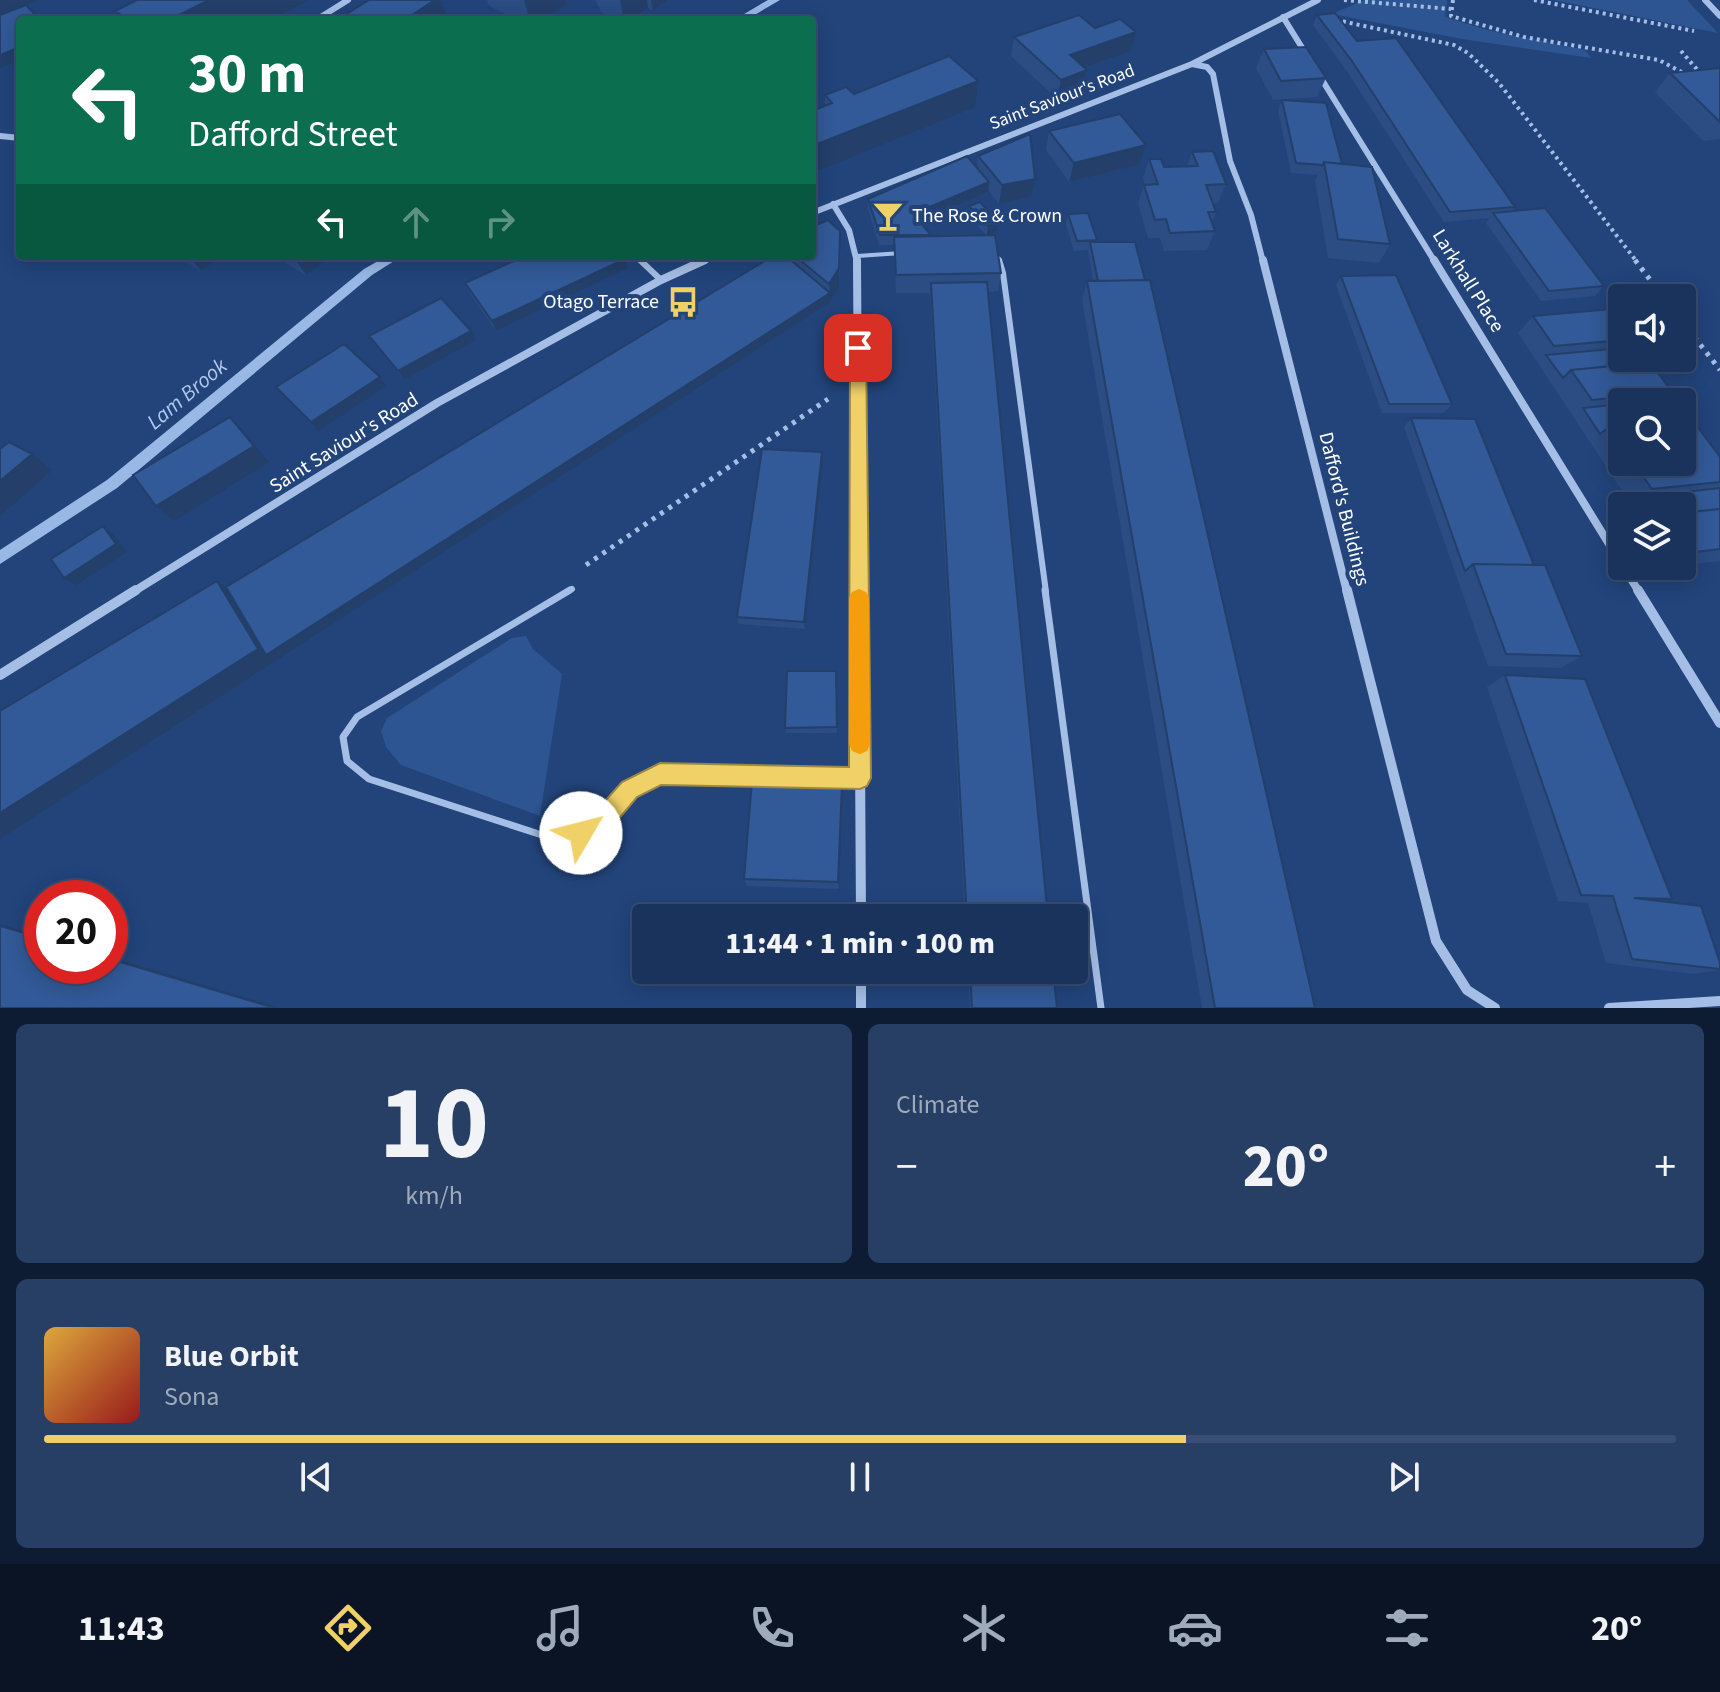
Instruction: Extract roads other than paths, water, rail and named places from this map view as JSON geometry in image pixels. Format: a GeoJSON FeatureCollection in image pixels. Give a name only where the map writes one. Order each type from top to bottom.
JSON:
{"type":"FeatureCollection","features":[{"type":"Feature","properties":{"kind":"street"},"geometry":{"type":"LineString","coordinates":[[322,16],[348,0]]}},
{"type":"Feature","properties":{"kind":"street","name":"Saint Saviour's Road"},"geometry":{"type":"LineString","coordinates":[[816,211],[1192,64],[1318,0]]}},
{"type":"Feature","properties":{"kind":"street"},"geometry":{"type":"LineString","coordinates":[[1705,0],[1720,16]]}},
{"type":"Feature","properties":{"kind":"street"},"geometry":{"type":"LineString","coordinates":[[1283,17],[1308,57]]}},
{"type":"Feature","properties":{"kind":"street","name":"Dafford's Buildings"},"geometry":{"type":"LineString","coordinates":[[1192,64],[1207,67],[1213,74],[1230,161],[1251,215],[1436,941],[1454,975],[1481,1003],[1495,1008]]}},
{"type":"Feature","properties":{"kind":"street","name":"Larkhall Place"},"geometry":{"type":"LineString","coordinates":[[1316,70],[1608,543]]}},
{"type":"Feature","properties":{"kind":"street"},"geometry":{"type":"LineString","coordinates":[[833,204],[849,230],[857,256],[861,904]]}},
{"type":"Feature","properties":{"kind":"street","name":"Saint Saviour's Road"},"geometry":{"type":"LineString","coordinates":[[0,675],[437,403],[661,280],[706,260]]}},
{"type":"Feature","properties":{"kind":"street","name":"Larkhall Place"},"geometry":{"type":"LineString","coordinates":[[1631,580],[1720,723]]}},
{"type":"Feature","properties":{"kind":"street"},"geometry":{"type":"LineString","coordinates":[[861,984],[861,1008]]}},
{"type":"Feature","properties":{"kind":"street"},"geometry":{"type":"LineString","coordinates":[[1609,1008],[1720,1001]]}},
{"type":"Feature","properties":{"kind":"lane"},"geometry":{"type":"LineString","coordinates":[[990,251],[998,254],[1003,273],[1101,1008]]}},
{"type":"Feature","properties":{"kind":"lane"},"geometry":{"type":"LineString","coordinates":[[857,256],[904,253]]}},
{"type":"Feature","properties":{"kind":"lane"},"geometry":{"type":"LineString","coordinates":[[640,260],[661,280]]}},
{"type":"Feature","properties":{"kind":"lane"},"geometry":{"type":"LineString","coordinates":[[569,591],[357,717],[343,737],[347,761],[369,779],[545,836],[581,833],[604,819],[630,790],[660,774],[860,778]]}},
{"type":"Feature","properties":{"kind":"waterway","name":"Lam Brook"},"geometry":{"type":"LineString","coordinates":[[746,16],[775,0]]}},
{"type":"Feature","properties":{"kind":"waterway","name":"Lam Brook"},"geometry":{"type":"LineString","coordinates":[[0,558],[112,484],[368,272],[389,260]]}},
{"type":"Feature","properties":{"kind":"place","name":"The Rose & Crown"},"geometry":{"type":"Point","coordinates":[888,216]}},
{"type":"Feature","properties":{"kind":"place","name":"Otago Terrace"},"geometry":{"type":"Point","coordinates":[683,302]}}]}
